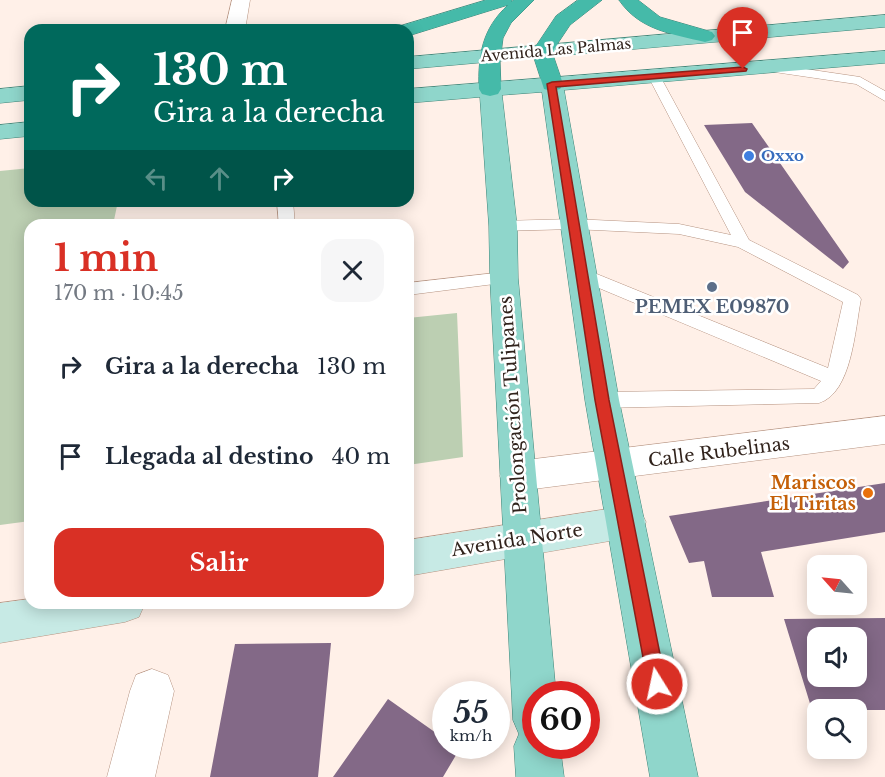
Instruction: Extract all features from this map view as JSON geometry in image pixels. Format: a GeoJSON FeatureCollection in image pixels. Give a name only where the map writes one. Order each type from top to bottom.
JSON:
{"type":"FeatureCollection","features":[{"type":"Feature","properties":{"kind":"highway"},"geometry":{"type":"LineString","coordinates":[[414,28],[503,0]]}},
{"type":"Feature","properties":{"kind":"highway"},"geometry":{"type":"LineString","coordinates":[[490,89],[488,56],[505,15],[525,0]]}},
{"type":"Feature","properties":{"kind":"highway"},"geometry":{"type":"LineString","coordinates":[[552,84],[542,52],[553,30],[573,9],[593,0]]}},
{"type":"Feature","properties":{"kind":"highway"},"geometry":{"type":"LineString","coordinates":[[628,0],[639,14],[660,25],[705,36]]}},
{"type":"Feature","properties":{"kind":"main road","name":"Avenida Las Palmas"},"geometry":{"type":"LineString","coordinates":[[414,62],[885,21]]}},
{"type":"Feature","properties":{"kind":"main road","name":"Avenida Las Palmas"},"geometry":{"type":"LineString","coordinates":[[414,95],[885,57]]}},
{"type":"Feature","properties":{"kind":"main road"},"geometry":{"type":"LineString","coordinates":[[552,84],[602,400],[674,777]]}},
{"type":"Feature","properties":{"kind":"main road","name":"Prolongación Tulipanes"},"geometry":{"type":"LineString","coordinates":[[490,89],[503,226],[504,278],[533,681]]}},
{"type":"Feature","properties":{"kind":"main road"},"geometry":{"type":"LineString","coordinates":[[0,96],[24,94]]}},
{"type":"Feature","properties":{"kind":"main road"},"geometry":{"type":"LineString","coordinates":[[0,132],[24,130]]}},
{"type":"Feature","properties":{"kind":"main road"},"geometry":{"type":"LineString","coordinates":[[538,759],[540,777]]}},
{"type":"Feature","properties":{"kind":"street"},"geometry":{"type":"LineString","coordinates":[[236,24],[241,0]]}},
{"type":"Feature","properties":{"kind":"street","name":"Calle Rubelinas"},"geometry":{"type":"LineString","coordinates":[[518,476],[885,430]]}},
{"type":"Feature","properties":{"kind":"street","name":"Avenida Norte"},"geometry":{"type":"LineString","coordinates":[[414,557],[627,522]]}},
{"type":"Feature","properties":{"kind":"street"},"geometry":{"type":"LineString","coordinates":[[0,623],[88,609]]}},
{"type":"Feature","properties":{"kind":"street"},"geometry":{"type":"LineString","coordinates":[[131,777],[152,691]]}},
{"type":"Feature","properties":{"kind":"lane"},"geometry":{"type":"LineString","coordinates":[[765,67],[860,81],[884,96]]}},
{"type":"Feature","properties":{"kind":"lane"},"geometry":{"type":"LineString","coordinates":[[654,76],[742,243]]}},
{"type":"Feature","properties":{"kind":"lane"},"geometry":{"type":"LineString","coordinates":[[503,226],[573,224],[679,229],[742,243],[852,299],[834,379],[819,396],[602,400]]}},
{"type":"Feature","properties":{"kind":"lane"},"geometry":{"type":"LineString","coordinates":[[581,274],[834,379]]}},
{"type":"Feature","properties":{"kind":"lane"},"geometry":{"type":"LineString","coordinates":[[414,288],[504,278]]}},
{"type":"Feature","properties":{"kind":"green space"},"geometry":{"type":"Polygon","coordinates":[[[24,169],[24,207],[117,207],[114,219],[24,219],[24,522],[0,525],[0,171],[24,169]]]}},
{"type":"Feature","properties":{"kind":"green space"},"geometry":{"type":"Polygon","coordinates":[[[457,313],[463,457],[414,464],[414,317],[457,313]]]}},
{"type":"Feature","properties":{"kind":"building"},"geometry":{"type":"Polygon","coordinates":[[[752,123],[849,262],[843,269],[745,192],[704,125],[752,123]]]}},
{"type":"Feature","properties":{"kind":"building"},"geometry":{"type":"Polygon","coordinates":[[[885,483],[885,532],[761,552],[774,597],[712,597],[704,561],[689,563],[669,516],[885,483]]]}},
{"type":"Feature","properties":{"kind":"building"},"geometry":{"type":"Polygon","coordinates":[[[885,618],[885,710],[867,710],[867,699],[809,699],[784,619],[885,618]]]}},
{"type":"Feature","properties":{"kind":"building"},"geometry":{"type":"Polygon","coordinates":[[[331,643],[318,777],[210,777],[235,644],[331,643]]]}},
{"type":"Feature","properties":{"kind":"building"},"geometry":{"type":"Polygon","coordinates":[[[388,699],[432,730],[432,759],[454,759],[443,777],[333,777],[388,699]]]}},
{"type":"Feature","properties":{"kind":"place","name":"Oxxo"},"geometry":{"type":"Point","coordinates":[749,156]}},
{"type":"Feature","properties":{"kind":"place","name":"PEMEX E09870"},"geometry":{"type":"Point","coordinates":[712,287]}},
{"type":"Feature","properties":{"kind":"place","name":"Mariscos El Tiritas"},"geometry":{"type":"Point","coordinates":[868,493]}},
{"type":"Feature","properties":{"kind":"route"},"geometry":{"type":"LineString","coordinates":[[657,684],[602,400],[552,84],[743,69]]}}]}
